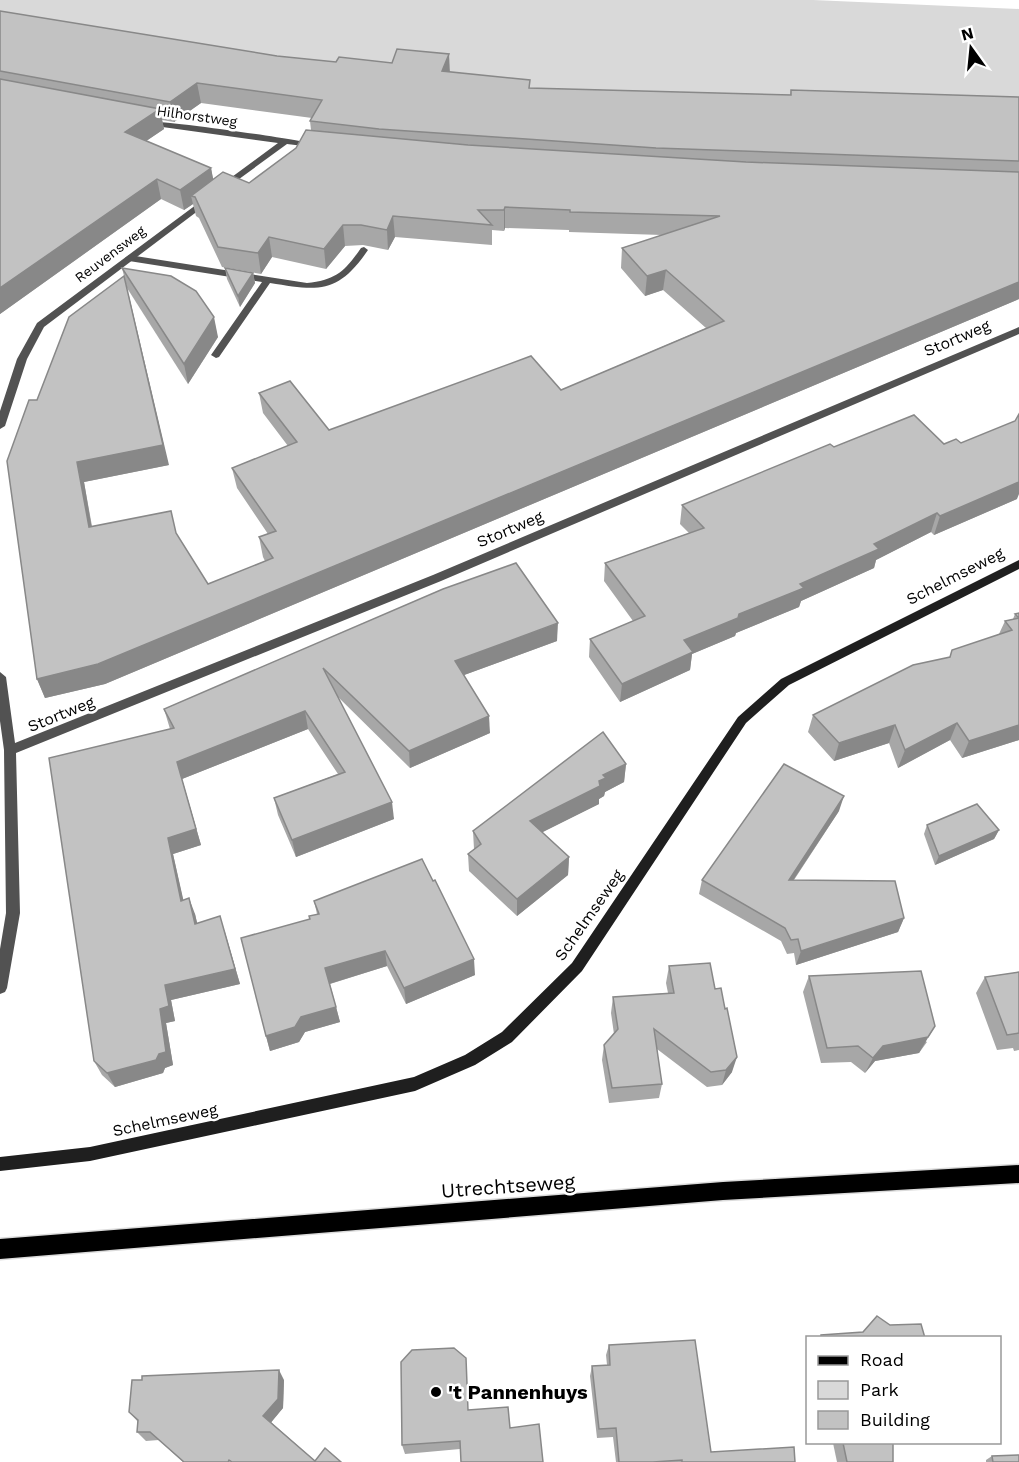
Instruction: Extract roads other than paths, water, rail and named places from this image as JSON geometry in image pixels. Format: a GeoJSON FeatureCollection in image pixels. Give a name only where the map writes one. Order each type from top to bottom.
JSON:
{"type":"FeatureCollection","features":[{"type":"Feature","properties":{"kind":"main road","name":"Schelmseweg"},"geometry":{"type":"LineString","coordinates":[[0,1164],[90,1154],[415,1084],[479,1054],[507,1037],[577,967],[742,720],[785,682],[1019,564]]}},
{"type":"Feature","properties":{"kind":"main road","name":"Utrechtseweg"},"geometry":{"type":"LineString","coordinates":[[0,1249],[723,1191],[1019,1174]]}},
{"type":"Feature","properties":{"kind":"street","name":"Hilhorstweg"},"geometry":{"type":"LineString","coordinates":[[141,122],[318,145]]}},
{"type":"Feature","properties":{"kind":"street","name":"Reuvensweg"},"geometry":{"type":"LineString","coordinates":[[0,426],[22,359],[40,325],[286,141]]}},
{"type":"Feature","properties":{"kind":"street"},"geometry":{"type":"LineString","coordinates":[[129,258],[307,286],[334,282],[346,276],[364,250]]}},
{"type":"Feature","properties":{"kind":"street"},"geometry":{"type":"LineString","coordinates":[[216,355],[267,281]]}},
{"type":"Feature","properties":{"kind":"street","name":"Stortweg"},"geometry":{"type":"LineString","coordinates":[[10,750],[437,578],[1019,330]]}},
{"type":"Feature","properties":{"kind":"street"},"geometry":{"type":"LineString","coordinates":[[0,677],[10,750],[13,913],[0,988]]}},
{"type":"Feature","properties":{"kind":"place","name":"'t Pannenhuys"},"geometry":{"type":"Point","coordinates":[436,1392]}}]}
